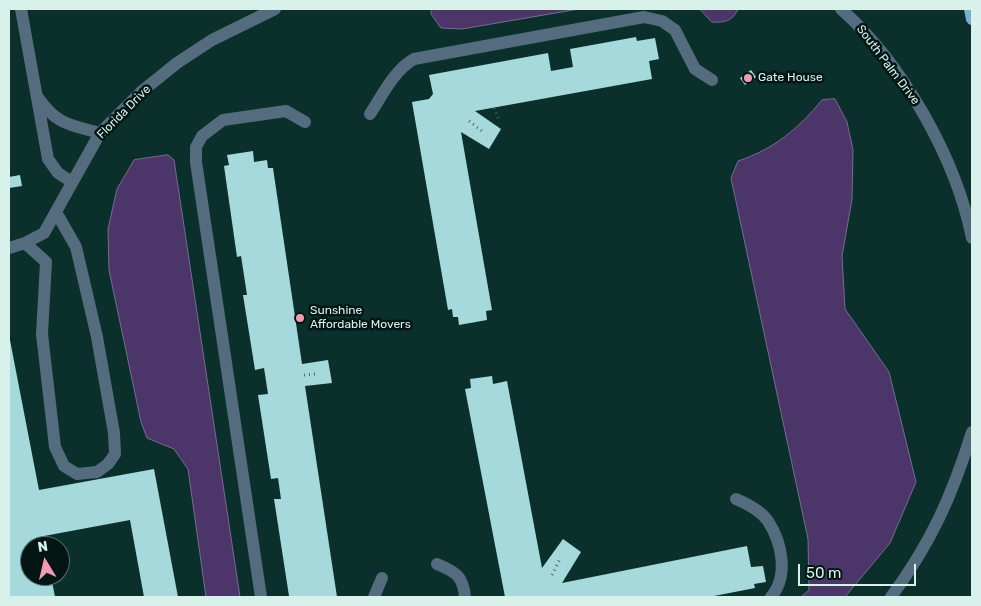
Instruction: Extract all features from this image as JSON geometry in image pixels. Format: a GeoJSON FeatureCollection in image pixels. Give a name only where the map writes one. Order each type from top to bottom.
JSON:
{"type":"FeatureCollection","features":[{"type":"Feature","properties":{"kind":"main road"},"geometry":{"type":"LineString","coordinates":[[970,9],[972,20]]}},
{"type":"Feature","properties":{"kind":"street"},"geometry":{"type":"LineString","coordinates":[[21,9],[48,159],[58,173],[72,182]]}},
{"type":"Feature","properties":{"kind":"street","name":"Florida Drive"},"geometry":{"type":"LineString","coordinates":[[9,248],[25,243],[44,232],[100,133],[141,92],[177,63],[212,40],[275,9]]}},
{"type":"Feature","properties":{"kind":"street","name":"South Palm Drive"},"geometry":{"type":"LineString","coordinates":[[841,9],[877,47],[915,100],[946,156],[967,212],[972,238]]}},
{"type":"Feature","properties":{"kind":"street"},"geometry":{"type":"LineString","coordinates":[[370,114],[406,63],[414,60],[644,18],[662,21],[675,30],[695,69],[712,80]]}},
{"type":"Feature","properties":{"kind":"street"},"geometry":{"type":"LineString","coordinates":[[36,94],[50,114],[61,122],[100,133]]}},
{"type":"Feature","properties":{"kind":"street"},"geometry":{"type":"LineString","coordinates":[[260,597],[196,162],[196,147],[206,132],[223,120],[286,111],[305,122]]}},
{"type":"Feature","properties":{"kind":"street"},"geometry":{"type":"LineString","coordinates":[[25,243],[46,262],[42,334],[54,447],[64,466],[77,474],[97,472],[108,464],[115,454],[114,433],[97,337],[76,246],[56,212]]}},
{"type":"Feature","properties":{"kind":"street"},"geometry":{"type":"LineString","coordinates":[[891,597],[916,563],[937,526],[958,477],[972,432]]}},
{"type":"Feature","properties":{"kind":"street"},"geometry":{"type":"LineString","coordinates":[[736,498],[755,508],[767,520],[780,548],[782,574],[779,586],[771,597]]}},
{"type":"Feature","properties":{"kind":"street"},"geometry":{"type":"LineString","coordinates":[[438,564],[454,571],[464,584],[465,597]]}},
{"type":"Feature","properties":{"kind":"street"},"geometry":{"type":"LineString","coordinates":[[374,597],[382,578]]}},
{"type":"Feature","properties":{"kind":"path"},"geometry":{"type":"LineString","coordinates":[[494,108],[499,120]]}},
{"type":"Feature","properties":{"kind":"path"},"geometry":{"type":"LineString","coordinates":[[468,121],[482,131]]}},
{"type":"Feature","properties":{"kind":"path"},"geometry":{"type":"LineString","coordinates":[[304,375],[316,374]]}},
{"type":"Feature","properties":{"kind":"path"},"geometry":{"type":"LineString","coordinates":[[552,576],[561,557]]}},
{"type":"Feature","properties":{"kind":"shaded area"},"geometry":{"type":"Polygon","coordinates":[[[432,9],[579,9],[462,29],[441,28],[431,14],[432,9]]]}},
{"type":"Feature","properties":{"kind":"shaded area"},"geometry":{"type":"Polygon","coordinates":[[[700,9],[738,9],[731,19],[712,22],[700,9]]]}},
{"type":"Feature","properties":{"kind":"shaded area"},"geometry":{"type":"Polygon","coordinates":[[[835,99],[847,122],[853,150],[852,199],[842,256],[845,309],[889,372],[916,482],[890,543],[845,597],[801,597],[809,590],[808,539],[731,178],[738,161],[763,150],[784,137],[804,120],[822,100],[835,99]]]}},
{"type":"Feature","properties":{"kind":"shaded area"},"geometry":{"type":"Polygon","coordinates":[[[168,155],[174,160],[240,597],[206,597],[188,469],[174,449],[147,438],[141,422],[109,270],[108,229],[117,189],[134,160],[168,155]]]}},
{"type":"Feature","properties":{"kind":"building"},"geometry":{"type":"Polygon","coordinates":[[[636,37],[637,41],[655,38],[659,59],[649,61],[652,79],[475,111],[501,129],[489,149],[461,132],[492,310],[486,311],[487,320],[459,325],[458,317],[453,317],[452,309],[448,310],[412,102],[429,99],[433,94],[429,75],[548,53],[551,71],[573,67],[570,49],[636,37]]]}},
{"type":"Feature","properties":{"kind":"building","name":"Gate House"},"geometry":{"type":"Polygon","coordinates":[[[751,70],[756,77],[745,85],[740,78],[751,70]]]}},
{"type":"Feature","properties":{"kind":"building"},"geometry":{"type":"Polygon","coordinates":[[[253,151],[254,162],[267,160],[268,168],[273,168],[302,364],[328,360],[332,383],[305,386],[337,597],[289,596],[274,499],[281,499],[278,478],[271,479],[258,395],[268,394],[264,368],[255,370],[243,295],[247,295],[241,256],[237,257],[224,166],[229,165],[227,155],[253,151]]]}},
{"type":"Feature","properties":{"kind":"building"},"geometry":{"type":"Polygon","coordinates":[[[20,175],[22,186],[9,188],[9,177],[20,175]]]}},
{"type":"Feature","properties":{"kind":"building"},"geometry":{"type":"Polygon","coordinates":[[[9,335],[39,490],[154,469],[178,597],[144,597],[130,520],[44,536],[20,536],[20,586],[53,586],[55,597],[9,597],[9,335]]]}},
{"type":"Feature","properties":{"kind":"building"},"geometry":{"type":"Polygon","coordinates":[[[492,376],[493,384],[507,381],[542,568],[563,539],[581,552],[562,583],[747,546],[751,567],[763,566],[766,582],[754,584],[755,588],[709,597],[505,597],[465,389],[471,388],[470,379],[492,376]]]}},
{"type":"Feature","properties":{"kind":"place","name":"Gate House"},"geometry":{"type":"Point","coordinates":[748,78]}},
{"type":"Feature","properties":{"kind":"place","name":"Sunshine Affordable Movers"},"geometry":{"type":"Point","coordinates":[300,318]}}]}
